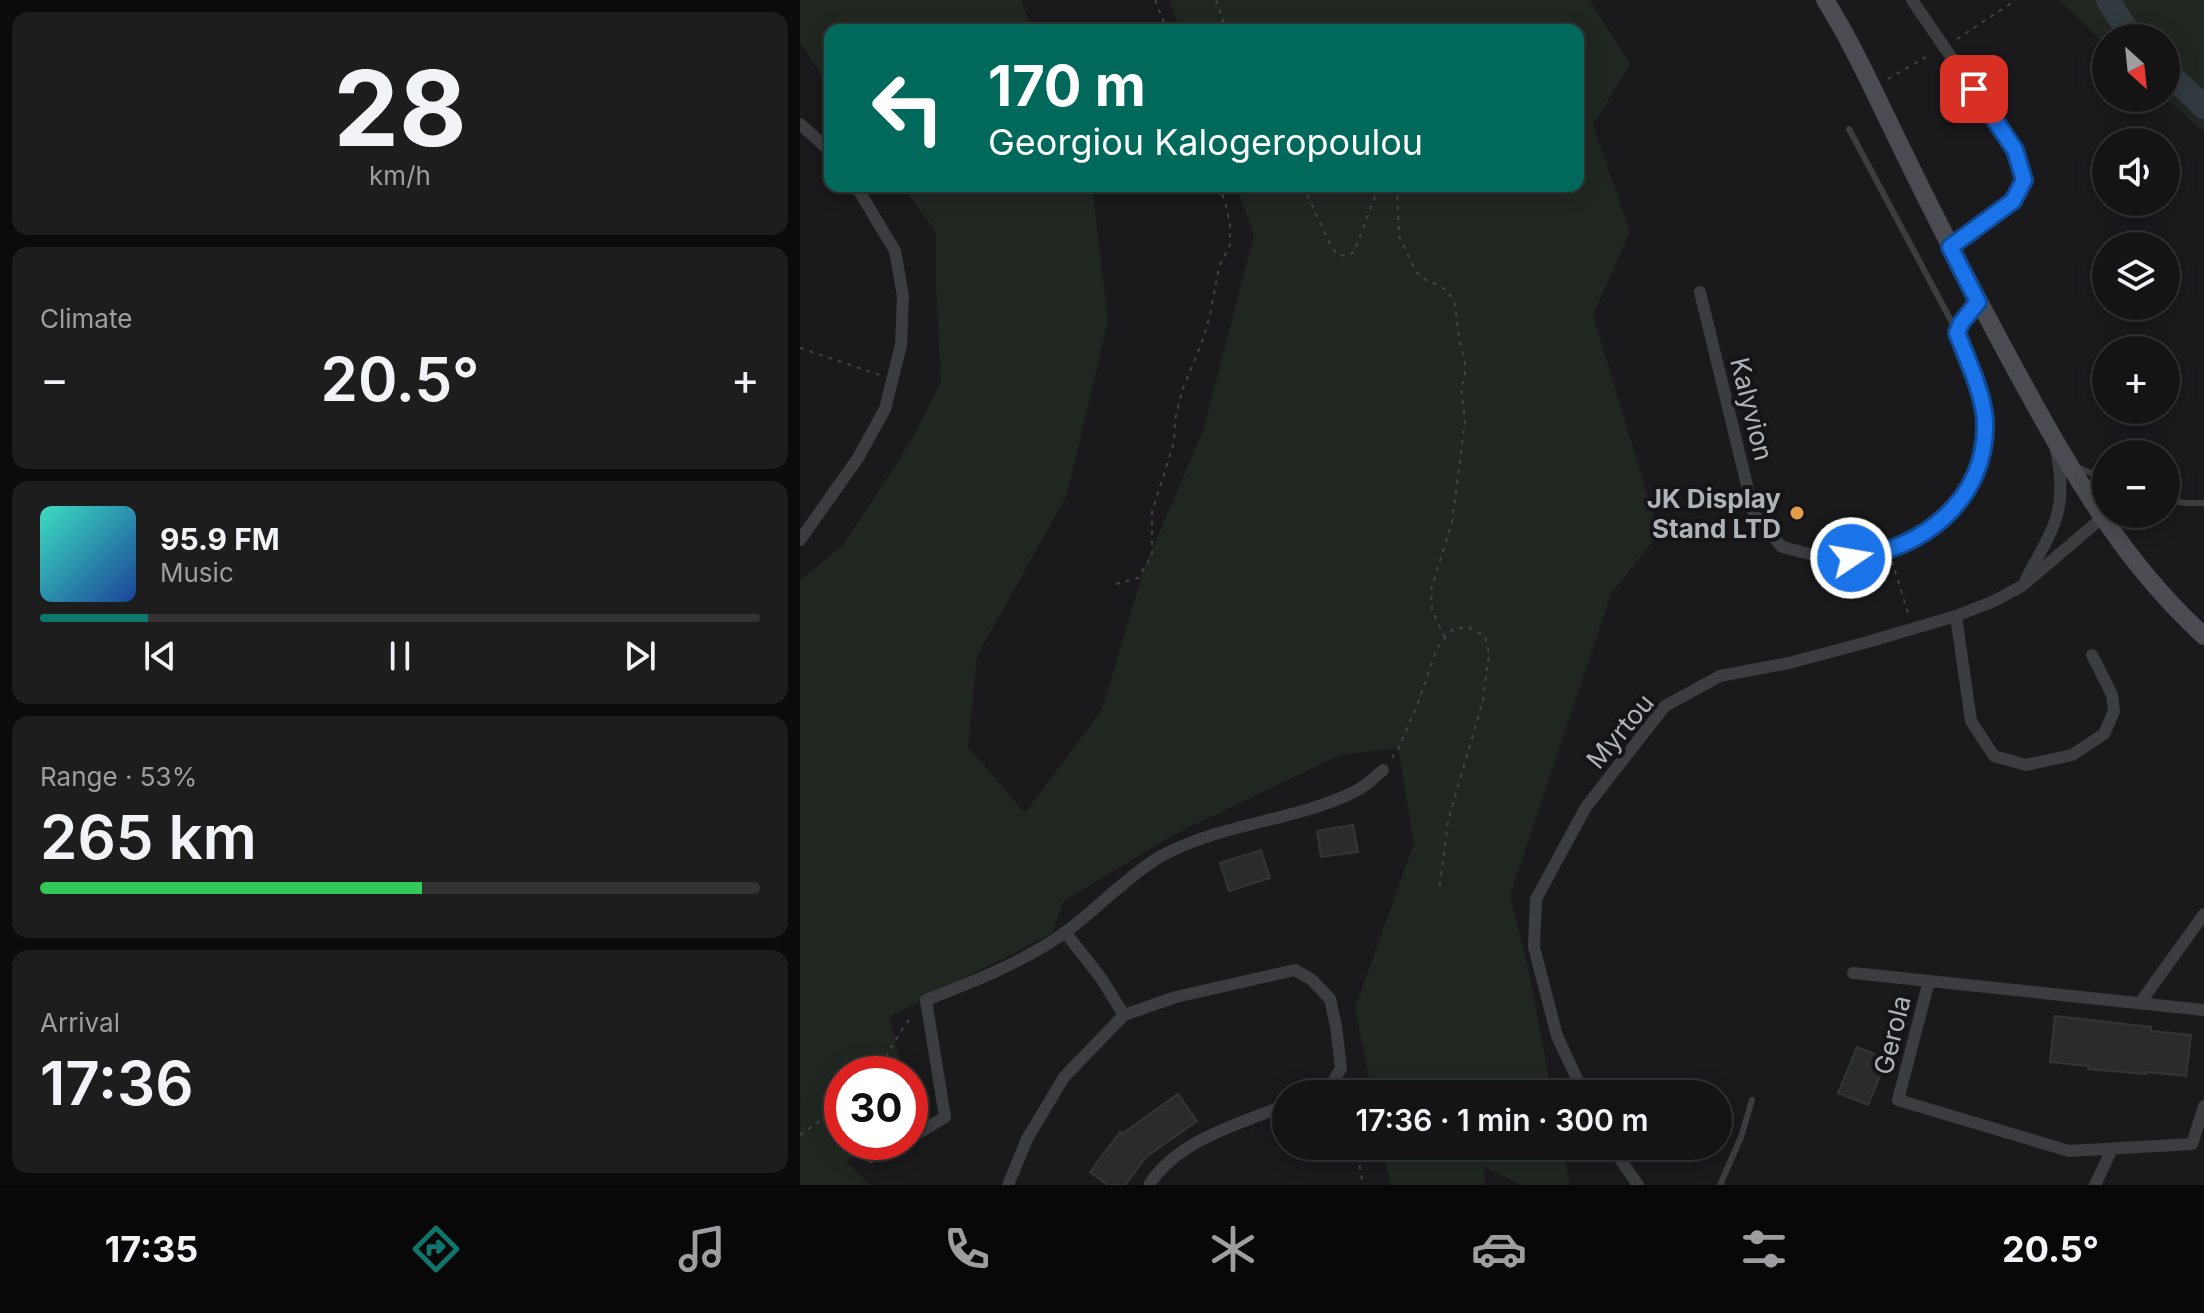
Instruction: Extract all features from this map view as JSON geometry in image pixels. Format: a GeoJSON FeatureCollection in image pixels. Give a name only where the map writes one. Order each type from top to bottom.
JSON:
{"type":"FeatureCollection","features":[{"type":"Feature","properties":{"kind":"street"},"geometry":{"type":"LineString","coordinates":[[1825,0],[1860,62],[1978,302],[2053,439],[2092,500]]}},
{"type":"Feature","properties":{"kind":"street"},"geometry":{"type":"LineString","coordinates":[[1912,0],[2015,150],[2024,180],[2013,201],[1950,247]]}},
{"type":"Feature","properties":{"kind":"street"},"geometry":{"type":"LineString","coordinates":[[800,124],[824,146]]}},
{"type":"Feature","properties":{"kind":"street"},"geometry":{"type":"LineString","coordinates":[[800,540],[858,458],[885,409],[901,345],[903,296],[895,251],[860,192]]}},
{"type":"Feature","properties":{"kind":"street","name":"Kalyvion"},"geometry":{"type":"LineString","coordinates":[[1700,292],[1754,514],[1782,547],[1834,560],[1868,556],[1899,547],[1949,515],[1967,490],[1980,462],[1985,421],[1979,394],[1957,333]]}},
{"type":"Feature","properties":{"kind":"street"},"geometry":{"type":"LineString","coordinates":[[1957,333],[1978,302]]}},
{"type":"Feature","properties":{"kind":"street"},"geometry":{"type":"LineString","coordinates":[[2022,586],[2048,541],[2060,504],[2062,478],[2053,439]]}},
{"type":"Feature","properties":{"kind":"street","name":"Myrtou"},"geometry":{"type":"LineString","coordinates":[[1577,1080],[1557,1036],[1534,947],[1536,899],[1586,807],[1665,706],[1720,676],[1789,663],[1956,616],[1994,601],[2022,586],[2092,526]]}},
{"type":"Feature","properties":{"kind":"street"},"geometry":{"type":"LineString","coordinates":[[2111,528],[2160,594],[2204,636]]}},
{"type":"Feature","properties":{"kind":"street"},"geometry":{"type":"LineString","coordinates":[[1956,616],[1971,721],[1994,756],[2026,765],[2072,755],[2104,734],[2114,711],[2112,695],[2092,655]]}},
{"type":"Feature","properties":{"kind":"street"},"geometry":{"type":"LineString","coordinates":[[928,1127],[945,1117],[926,1000],[1032,953],[1065,932],[1158,859],[1212,834],[1330,802],[1357,791],[1383,770]]}},
{"type":"Feature","properties":{"kind":"street"},"geometry":{"type":"LineString","coordinates":[[2140,1003],[2204,914]]}},
{"type":"Feature","properties":{"kind":"street"},"geometry":{"type":"LineString","coordinates":[[1065,932],[1101,978],[1124,1015]]}},
{"type":"Feature","properties":{"kind":"street"},"geometry":{"type":"LineString","coordinates":[[1008,1185],[1027,1139],[1064,1077],[1124,1015],[1176,997],[1295,970],[1311,979],[1330,999],[1341,1068],[1334,1080]]}},
{"type":"Feature","properties":{"kind":"street"},"geometry":{"type":"LineString","coordinates":[[1853,973],[2204,1010]]}},
{"type":"Feature","properties":{"kind":"street","name":"Gerola"},"geometry":{"type":"LineString","coordinates":[[1929,981],[1898,1100],[2069,1151],[2112,1149]]}},
{"type":"Feature","properties":{"kind":"street"},"geometry":{"type":"LineString","coordinates":[[2095,1185],[2112,1149],[2192,1144],[2204,1106]]}},
{"type":"Feature","properties":{"kind":"street"},"geometry":{"type":"LineString","coordinates":[[1149,1185],[1181,1151],[1272,1111]]}},
{"type":"Feature","properties":{"kind":"street"},"geometry":{"type":"LineString","coordinates":[[1621,1160],[1638,1185]]}},
{"type":"Feature","properties":{"kind":"lane"},"geometry":{"type":"LineString","coordinates":[[1849,129],[1957,333]]}},
{"type":"Feature","properties":{"kind":"lane"},"geometry":{"type":"LineString","coordinates":[[2068,464],[2092,473]]}},
{"type":"Feature","properties":{"kind":"lane"},"geometry":{"type":"LineString","coordinates":[[2180,502],[2204,503]]}},
{"type":"Feature","properties":{"kind":"lane"},"geometry":{"type":"LineString","coordinates":[[1720,1185],[1741,1137],[1752,1100]]}},
{"type":"Feature","properties":{"kind":"path"},"geometry":{"type":"LineString","coordinates":[[1155,0],[1165,24]]}},
{"type":"Feature","properties":{"kind":"path"},"geometry":{"type":"LineString","coordinates":[[1216,0],[1224,24]]}},
{"type":"Feature","properties":{"kind":"path"},"geometry":{"type":"LineString","coordinates":[[1116,584],[1138,578],[1152,555],[1152,512],[1174,442],[1175,420],[1182,391],[1203,339],[1219,267],[1230,245],[1230,224],[1221,192]]}},
{"type":"Feature","properties":{"kind":"path"},"geometry":{"type":"LineString","coordinates":[[1306,192],[1332,248],[1339,255],[1347,256],[1354,252],[1377,192]]}},
{"type":"Feature","properties":{"kind":"path"},"geometry":{"type":"LineString","coordinates":[[1397,192],[1399,236],[1416,272],[1449,293],[1455,304],[1465,361],[1465,378],[1461,387],[1465,421],[1452,522],[1431,590],[1432,610],[1445,638]]}},
{"type":"Feature","properties":{"kind":"path"},"geometry":{"type":"LineString","coordinates":[[800,348],[893,380]]}},
{"type":"Feature","properties":{"kind":"path"},"geometry":{"type":"LineString","coordinates":[[1888,550],[1908,612]]}},
{"type":"Feature","properties":{"kind":"path"},"geometry":{"type":"LineString","coordinates":[[1383,770],[1398,749],[1437,648],[1453,629],[1468,627],[1485,636],[1489,653],[1483,700],[1448,821],[1439,890]]}},
{"type":"Feature","properties":{"kind":"path"},"geometry":{"type":"LineString","coordinates":[[886,1056],[906,1023],[927,1006]]}},
{"type":"Feature","properties":{"kind":"path"},"geometry":{"type":"LineString","coordinates":[[800,1135],[824,1118]]}},
{"type":"Feature","properties":{"kind":"path"},"geometry":{"type":"LineString","coordinates":[[1359,1160],[1363,1185]]}},
{"type":"Feature","properties":{"kind":"shaded area"},"geometry":{"type":"Polygon","coordinates":[[[800,0],[1021,0],[1031,24],[824,24],[824,80],[800,42],[800,0]]]}},
{"type":"Feature","properties":{"kind":"shaded area"},"geometry":{"type":"Polygon","coordinates":[[[1169,0],[1590,0],[1630,64],[1593,125],[1630,232],[1593,315],[1659,534],[1611,594],[1510,895],[1530,977],[1549,1080],[1369,1080],[1355,1008],[1414,843],[1398,748],[1340,755],[1171,836],[1064,901],[1052,933],[889,1017],[899,1056],[824,1056],[824,1160],[848,1160],[846,1162],[871,1185],[800,1185],[800,580],[843,545],[911,441],[941,382],[936,232],[906,192],[1093,192],[1108,321],[1067,495],[977,656],[968,747],[1025,813],[1102,710],[1144,568],[1203,431],[1254,235],[1238,192],[1584,192],[1584,24],[1178,24],[1169,0]]]}},
{"type":"Feature","properties":{"kind":"shaded area"},"geometry":{"type":"Polygon","coordinates":[[[2059,0],[2204,0],[2204,132],[2180,111],[2180,24],[2092,24],[2092,32],[2059,0]]]}},
{"type":"Feature","properties":{"kind":"shaded area"},"geometry":{"type":"Polygon","coordinates":[[[1386,1160],[1565,1160],[1570,1185],[1522,1185],[1484,1167],[1485,1185],[1390,1185],[1386,1160]]]}},
{"type":"Feature","properties":{"kind":"building"},"geometry":{"type":"Polygon","coordinates":[[[1353,825],[1358,852],[1321,857],[1317,831],[1353,825]]]}},
{"type":"Feature","properties":{"kind":"building"},"geometry":{"type":"Polygon","coordinates":[[[1261,850],[1270,878],[1229,891],[1220,863],[1261,850]]]}},
{"type":"Feature","properties":{"kind":"building"},"geometry":{"type":"Polygon","coordinates":[[[2055,1016],[2191,1035],[2186,1076],[2088,1069],[2089,1066],[2050,1062],[2055,1016]]]}},
{"type":"Feature","properties":{"kind":"building"},"geometry":{"type":"Polygon","coordinates":[[[1857,1047],[1887,1059],[1868,1105],[1838,1093],[1857,1047]]]}},
{"type":"Feature","properties":{"kind":"building"},"geometry":{"type":"Polygon","coordinates":[[[1178,1094],[1197,1121],[1146,1157],[1125,1185],[1108,1185],[1090,1172],[1120,1132],[1122,1134],[1178,1094]]]}},
{"type":"Feature","properties":{"kind":"waterway"},"geometry":{"type":"LineString","coordinates":[[2108,0],[2123,24]]}},
{"type":"Feature","properties":{"kind":"waterway"},"geometry":{"type":"LineString","coordinates":[[2180,84],[2204,107]]}},
{"type":"Feature","properties":{"kind":"place","name":"JK Display Stand LTD"},"geometry":{"type":"Point","coordinates":[1797,513]}},
{"type":"Feature","properties":{"kind":"route"},"geometry":{"type":"LineString","coordinates":[[1851,558],[1899,547],[1949,515],[1967,490],[1980,462],[1985,421],[1979,394],[1957,333],[1978,302],[1950,247],[2013,201],[2024,180],[2015,150],[1974,89]]}}]}
